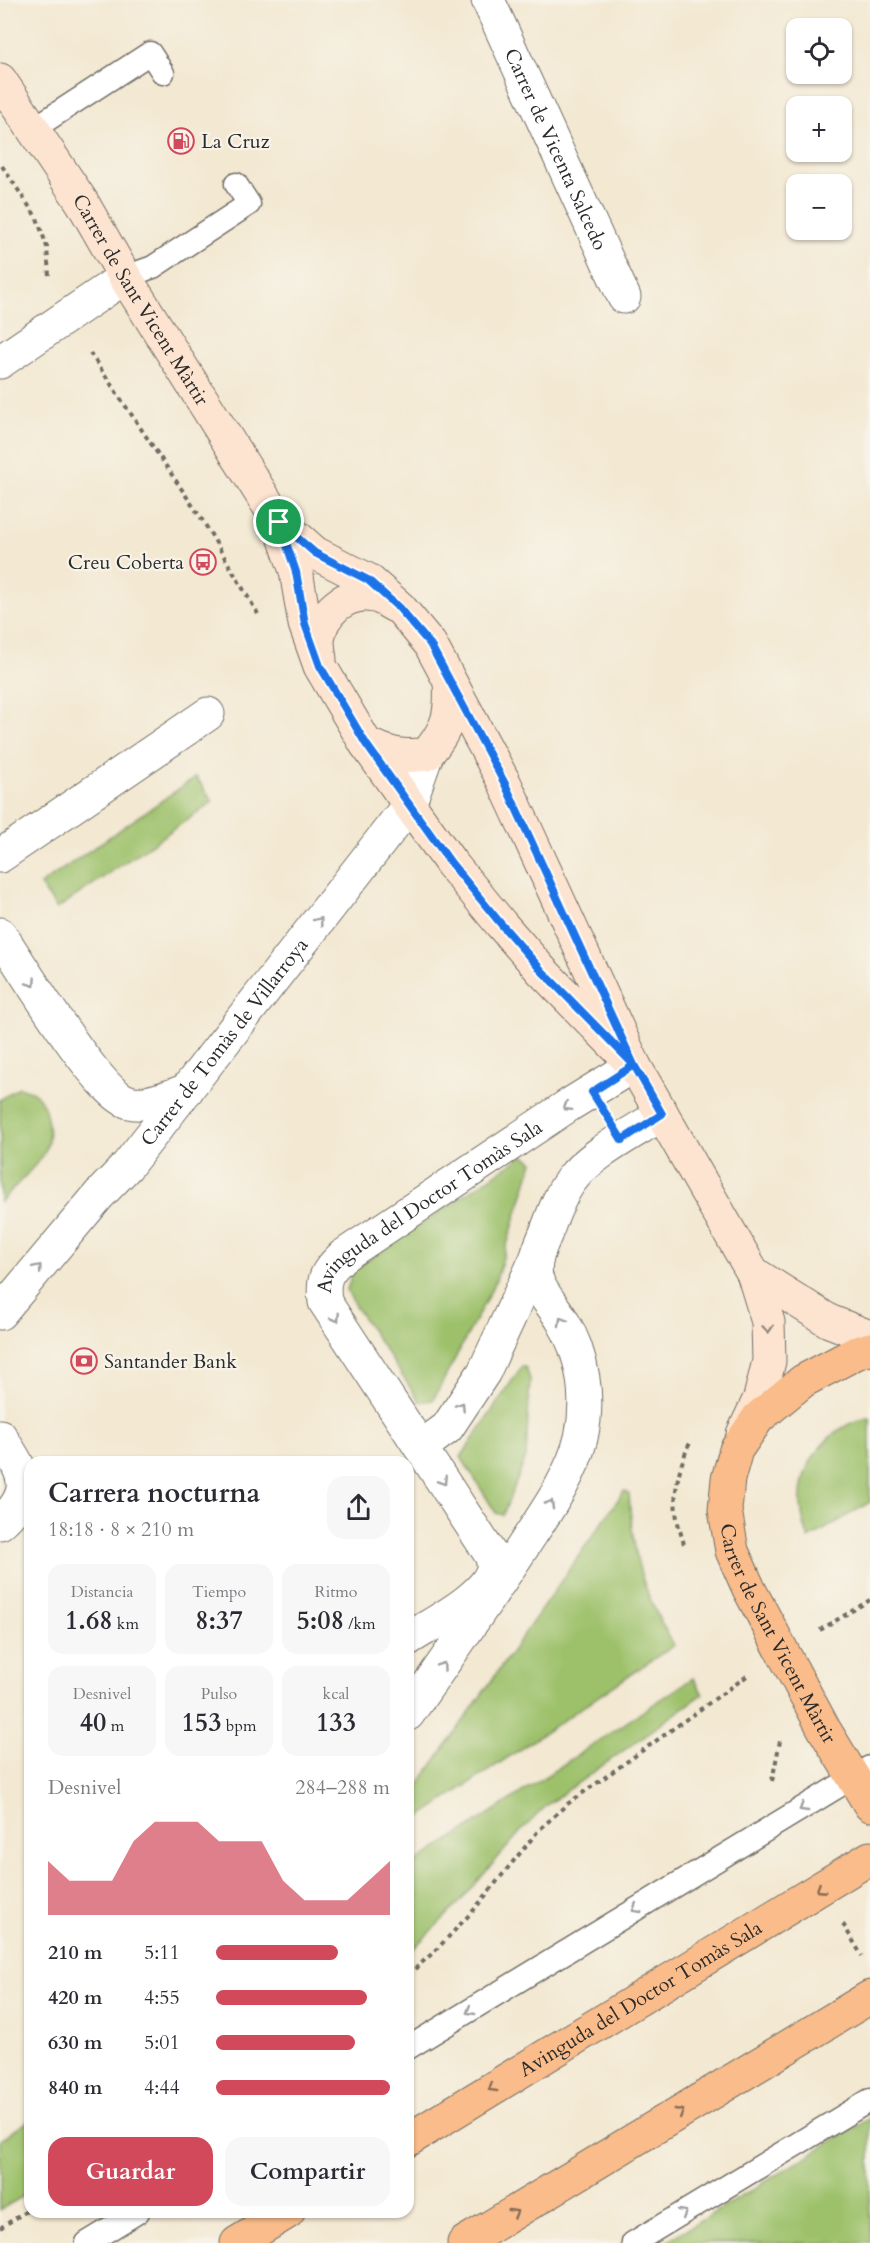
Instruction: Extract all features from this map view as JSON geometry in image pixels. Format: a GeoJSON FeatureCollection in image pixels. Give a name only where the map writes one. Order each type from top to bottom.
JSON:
{"type":"FeatureCollection","features":[{"type":"Feature","properties":{"kind":"main road","name":"Carrer de Sant Vicent Màrtir"},"geometry":{"type":"LineString","coordinates":[[0,80],[82,202],[125,277],[279,522],[296,572],[305,624],[320,666],[366,744],[451,863],[542,971],[634,1065]]}},
{"type":"Feature","properties":{"kind":"main road","name":"Carrer de Sant Vicent Màrtir"},"geometry":{"type":"LineString","coordinates":[[279,522],[315,553],[368,580],[399,608],[430,644],[505,784],[634,1065],[753,1273],[768,1322],[769,1361],[760,1398],[736,1450],[728,1479],[725,1510],[732,1551],[766,1621],[824,1729],[861,1772],[870,1805]]}},
{"type":"Feature","properties":{"kind":"main road","name":"Carrer de Sant Vicent Màrtir"},"geometry":{"type":"LineString","coordinates":[[320,666],[318,639],[325,618],[338,603],[355,597],[374,596],[399,608]]}},
{"type":"Feature","properties":{"kind":"main road","name":"Carrer de Sant Vicent Màrtir"},"geometry":{"type":"LineString","coordinates":[[427,754],[442,737],[447,724],[451,705],[450,682]]}},
{"type":"Feature","properties":{"kind":"main road"},"geometry":{"type":"LineString","coordinates":[[366,744],[406,757],[427,754]]}},
{"type":"Feature","properties":{"kind":"main road","name":"Carrer de Sant Vicent Màrtir"},"geometry":{"type":"LineString","coordinates":[[753,1273],[829,1321],[870,1337]]}},
{"type":"Feature","properties":{"kind":"main road","name":"Carrer de Sant Vicent Màrtir"},"geometry":{"type":"LineString","coordinates":[[736,1450],[758,1418],[803,1381],[856,1353],[870,1349]]}},
{"type":"Feature","properties":{"kind":"main road","name":"Avinguda del Doctor Tomàs Sala"},"geometry":{"type":"LineString","coordinates":[[414,2136],[870,1858]]}},
{"type":"Feature","properties":{"kind":"main road"},"geometry":{"type":"LineString","coordinates":[[464,2243],[870,1997]]}},
{"type":"Feature","properties":{"kind":"main road"},"geometry":{"type":"LineString","coordinates":[[237,2243],[278,2218]]}},
{"type":"Feature","properties":{"kind":"street","name":"Carrer de Vicenta Salcedo"},"geometry":{"type":"LineString","coordinates":[[488,0],[624,297]]}},
{"type":"Feature","properties":{"kind":"street"},"geometry":{"type":"LineString","coordinates":[[0,362],[125,277]]}},
{"type":"Feature","properties":{"kind":"street"},"geometry":{"type":"LineString","coordinates":[[0,856],[208,714]]}},
{"type":"Feature","properties":{"kind":"street","name":"Carrer de Tomàs de Villarroya"},"geometry":{"type":"LineString","coordinates":[[0,1313],[127,1166],[409,805],[427,754]]}},
{"type":"Feature","properties":{"kind":"street"},"geometry":{"type":"LineString","coordinates":[[0,934],[85,1061],[110,1090],[129,1102],[157,1101],[187,1090]]}},
{"type":"Feature","properties":{"kind":"street","name":"Avinguda del Doctor Tomàs Sala"},"geometry":{"type":"LineString","coordinates":[[414,1635],[473,1596],[486,1584],[494,1567],[491,1555],[325,1302],[322,1283],[330,1268],[343,1256],[569,1105],[634,1065]]}},
{"type":"Feature","properties":{"kind":"street"},"geometry":{"type":"LineString","coordinates":[[421,1447],[447,1428],[484,1372],[537,1257],[558,1201],[572,1179],[599,1154],[662,1114]]}},
{"type":"Feature","properties":{"kind":"street"},"geometry":{"type":"LineString","coordinates":[[414,1705],[495,1590],[543,1516],[567,1474],[581,1438],[585,1400],[580,1358],[563,1321],[543,1293],[536,1277],[537,1257]]}},
{"type":"Feature","properties":{"kind":"street"},"geometry":{"type":"LineString","coordinates":[[0,1436],[17,1463],[24,1480]]}},
{"type":"Feature","properties":{"kind":"street"},"geometry":{"type":"LineString","coordinates":[[0,1523],[21,1501],[24,1487]]}},
{"type":"Feature","properties":{"kind":"lane"},"geometry":{"type":"LineString","coordinates":[[33,129],[150,53],[163,73]]}},
{"type":"Feature","properties":{"kind":"lane"},"geometry":{"type":"LineString","coordinates":[[125,277],[153,267],[249,204],[236,184]]}},
{"type":"Feature","properties":{"kind":"lane"},"geometry":{"type":"LineString","coordinates":[[414,2044],[861,1772]]}},
{"type":"Feature","properties":{"kind":"lane"},"geometry":{"type":"LineString","coordinates":[[633,2243],[870,2100]]}},
{"type":"Feature","properties":{"kind":"lane"},"geometry":{"type":"LineString","coordinates":[[87,2243],[128,2218]]}},
{"type":"Feature","properties":{"kind":"path"},"geometry":{"type":"LineString","coordinates":[[0,163],[37,218],[47,247],[49,277],[52,285]]}},
{"type":"Feature","properties":{"kind":"path"},"geometry":{"type":"LineString","coordinates":[[106,377],[202,520],[263,623]]}},
{"type":"Feature","properties":{"kind":"path"},"geometry":{"type":"LineString","coordinates":[[686,1551],[675,1510],[678,1483],[686,1450],[695,1435]]}},
{"type":"Feature","properties":{"kind":"path"},"geometry":{"type":"LineString","coordinates":[[814,1634],[870,1600]]}},
{"type":"Feature","properties":{"kind":"path"},"geometry":{"type":"LineString","coordinates":[[750,1674],[754,1683]]}},
{"type":"Feature","properties":{"kind":"path"},"geometry":{"type":"LineString","coordinates":[[414,1970],[473,1911],[538,1831],[566,1805],[742,1679]]}},
{"type":"Feature","properties":{"kind":"path"},"geometry":{"type":"LineString","coordinates":[[770,1789],[781,1738]]}},
{"type":"Feature","properties":{"kind":"path"},"geometry":{"type":"LineString","coordinates":[[846,1929],[859,1952]]}},
{"type":"Feature","properties":{"kind":"path"},"geometry":{"type":"LineString","coordinates":[[0,2228],[24,2214]]}},
{"type":"Feature","properties":{"kind":"green space"},"geometry":{"type":"Polygon","coordinates":[[[196,777],[213,802],[57,909],[40,885],[196,777]]]}},
{"type":"Feature","properties":{"kind":"green space"},"geometry":{"type":"Polygon","coordinates":[[[19,1087],[33,1092],[42,1104],[48,1121],[47,1146],[41,1158],[0,1202],[0,1100],[19,1087]]]}},
{"type":"Feature","properties":{"kind":"green space"},"geometry":{"type":"Polygon","coordinates":[[[524,1155],[533,1162],[495,1283],[433,1400],[420,1402],[355,1306],[347,1290],[353,1270],[524,1155]]]}},
{"type":"Feature","properties":{"kind":"green space"},"geometry":{"type":"Polygon","coordinates":[[[522,1366],[526,1368],[530,1379],[526,1457],[503,1515],[496,1513],[461,1457],[522,1366]]]}},
{"type":"Feature","properties":{"kind":"green space"},"geometry":{"type":"Polygon","coordinates":[[[870,1418],[870,1502],[809,1539],[801,1499],[805,1475],[810,1463],[826,1441],[836,1432],[846,1425],[870,1418]]]}},
{"type":"Feature","properties":{"kind":"green space"},"geometry":{"type":"Polygon","coordinates":[[[624,1491],[629,1494],[636,1555],[646,1590],[674,1645],[414,1821],[414,1791],[624,1491]]]}},
{"type":"Feature","properties":{"kind":"green space"},"geometry":{"type":"Polygon","coordinates":[[[693,1678],[703,1694],[547,1805],[522,1830],[458,1904],[414,1948],[414,1864],[693,1678]]]}},
{"type":"Feature","properties":{"kind":"green space"},"geometry":{"type":"Polygon","coordinates":[[[870,2118],[870,2243],[664,2243],[870,2118]]]}},
{"type":"Feature","properties":{"kind":"green space"},"geometry":{"type":"Polygon","coordinates":[[[24,2124],[24,2196],[0,2210],[0,2140],[24,2124]]]}},
{"type":"Feature","properties":{"kind":"place","name":"La Cruz"},"geometry":{"type":"Point","coordinates":[181,141]}},
{"type":"Feature","properties":{"kind":"place","name":"Creu Coberta"},"geometry":{"type":"Point","coordinates":[203,562]}},
{"type":"Feature","properties":{"kind":"place","name":"Santander Bank"},"geometry":{"type":"Point","coordinates":[84,1361]}},
{"type":"Feature","properties":{"kind":"route"},"geometry":{"type":"LineString","coordinates":[[279,522],[296,572],[305,624],[320,666],[366,744],[451,863],[501,924],[542,971],[634,1065],[662,1114],[622,1140],[592,1092],[634,1065],[505,784],[430,644],[399,608],[368,580],[315,553],[279,522]]}}]}
